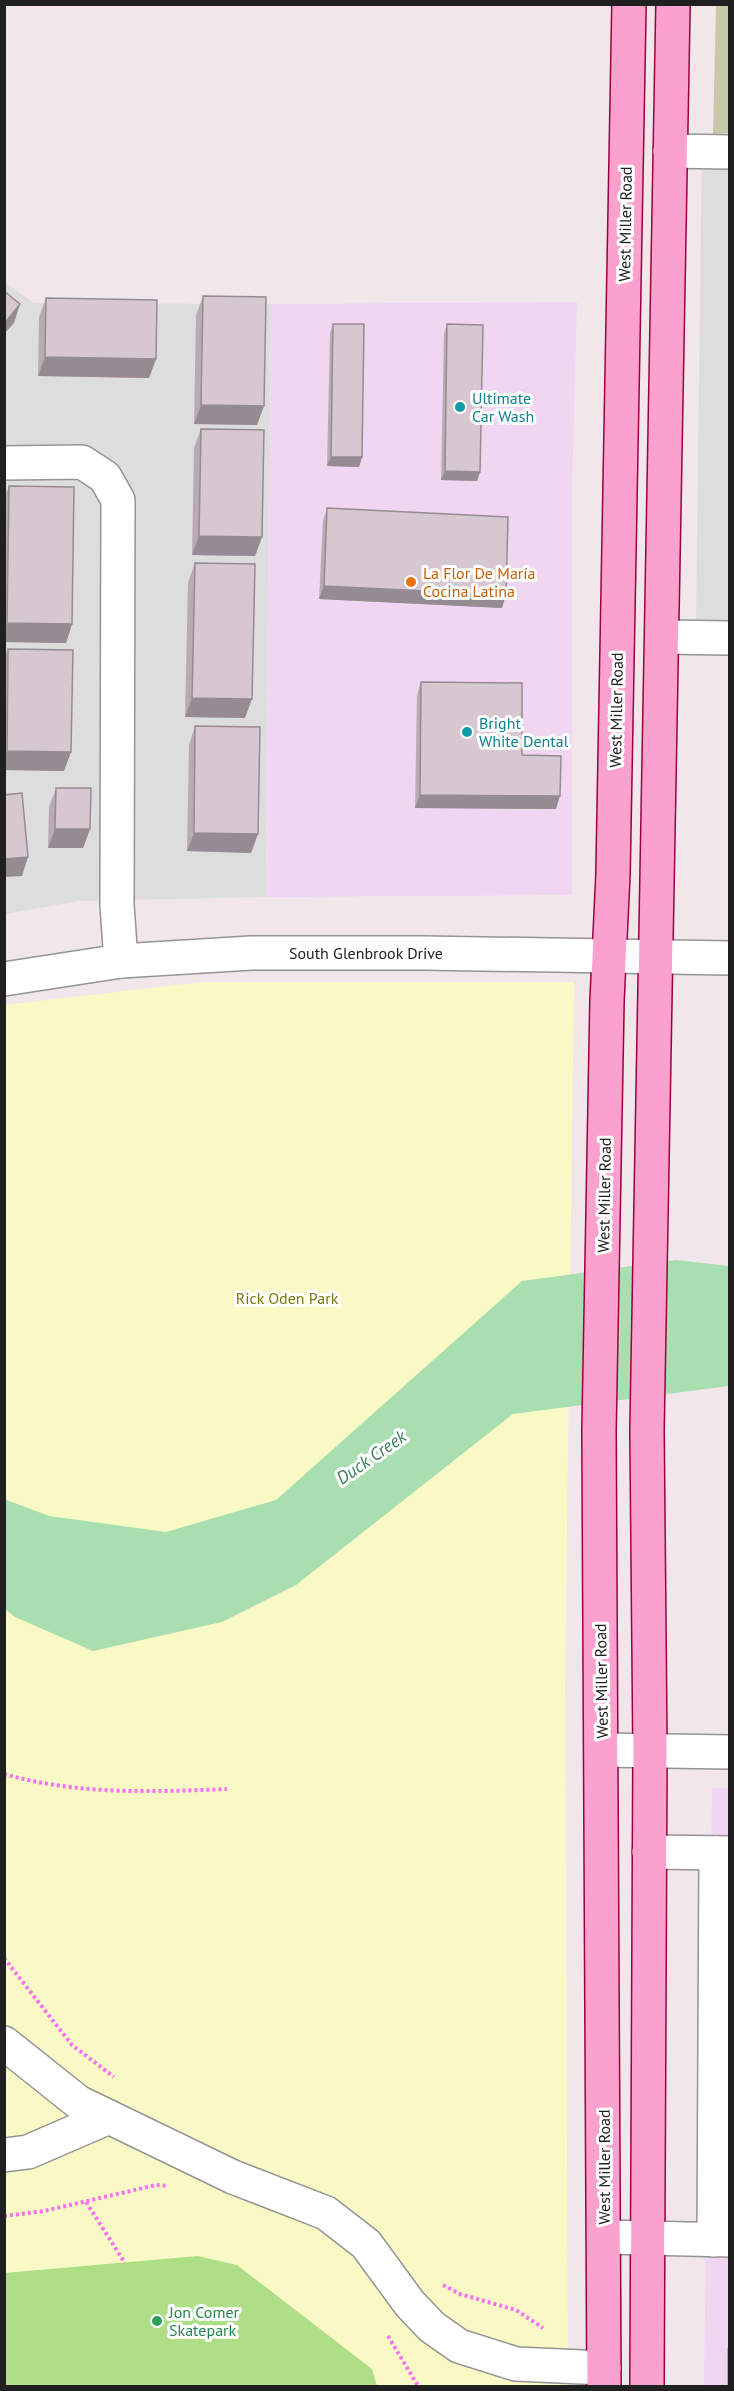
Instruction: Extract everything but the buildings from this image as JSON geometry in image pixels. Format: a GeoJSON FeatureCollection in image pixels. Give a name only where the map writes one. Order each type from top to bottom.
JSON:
{"type":"FeatureCollection","features":[{"type":"Feature","properties":{"kind":"main road","name":"West Miller Road"},"geometry":{"type":"LineString","coordinates":[[604,2377],[599,1431],[609,956],[613,874],[629,4]]}},
{"type":"Feature","properties":{"kind":"main road"},"geometry":{"type":"LineString","coordinates":[[647,2386],[650,1750],[647,1430],[673,4]]}},
{"type":"Feature","properties":{"kind":"street"},"geometry":{"type":"LineString","coordinates":[[670,151],[729,152]]}},
{"type":"Feature","properties":{"kind":"street"},"geometry":{"type":"LineString","coordinates":[[4,463],[82,462],[105,477],[118,500],[117,905],[121,961]]}},
{"type":"Feature","properties":{"kind":"street"},"geometry":{"type":"LineString","coordinates":[[662,638],[729,638]]}},
{"type":"Feature","properties":{"kind":"street","name":"South Glenbrook Drive"},"geometry":{"type":"LineString","coordinates":[[4,979],[121,961],[251,953],[729,958]]}},
{"type":"Feature","properties":{"kind":"street"},"geometry":{"type":"LineString","coordinates":[[602,1750],[729,1752]]}},
{"type":"Feature","properties":{"kind":"street"},"geometry":{"type":"LineString","coordinates":[[604,2237],[722,2240],[723,1853],[649,1852]]}},
{"type":"Feature","properties":{"kind":"street"},"geometry":{"type":"LineString","coordinates":[[4,2043],[78,2102],[233,2177],[326,2213],[366,2244],[410,2304],[432,2327],[459,2346],[516,2364],[604,2377]]}},
{"type":"Feature","properties":{"kind":"street"},"geometry":{"type":"LineString","coordinates":[[4,2155],[28,2152],[110,2117]]}},
{"type":"Feature","properties":{"kind":"path"},"geometry":{"type":"LineString","coordinates":[[4,1774],[72,1789],[141,1793],[227,1789]]}},
{"type":"Feature","properties":{"kind":"path"},"geometry":{"type":"LineString","coordinates":[[4,2216],[44,2211],[156,2185],[177,2191]]}},
{"type":"Feature","properties":{"kind":"path"},"geometry":{"type":"LineString","coordinates":[[86,2202],[125,2263]]}},
{"type":"Feature","properties":{"kind":"path"},"geometry":{"type":"LineString","coordinates":[[382,2325],[418,2386]]}},
{"type":"Feature","properties":{"kind":"shaded area"},"geometry":{"type":"Polygon","coordinates":[[[716,5],[729,5],[729,133],[713,134],[716,5]]]}},
{"type":"Feature","properties":{"kind":"shaded area"},"geometry":{"type":"Polygon","coordinates":[[[702,141],[729,141],[729,631],[696,624],[702,141]]]}},
{"type":"Feature","properties":{"kind":"shaded area"},"geometry":{"type":"Polygon","coordinates":[[[5,282],[34,303],[270,304],[266,897],[79,901],[5,914],[5,282]]]}},
{"type":"Feature","properties":{"kind":"shaded area"},"geometry":{"type":"Polygon","coordinates":[[[577,302],[572,486],[572,895],[266,897],[270,304],[577,302]]]}},
{"type":"Feature","properties":{"kind":"shaded area"},"geometry":{"type":"Polygon","coordinates":[[[712,1788],[729,1788],[730,2386],[704,2386],[712,1788]]]}},
{"type":"Feature","properties":{"kind":"shaded area","name":"Jon Comer Skatepark"},"geometry":{"type":"Polygon","coordinates":[[[198,2256],[237,2265],[372,2369],[377,2386],[5,2386],[5,2273],[198,2256]]]}},
{"type":"Feature","properties":{"kind":"green space","name":"Rick Oden Park"},"geometry":{"type":"Polygon","coordinates":[[[203,982],[574,982],[565,1683],[568,2386],[5,2386],[4,1005],[203,982]]]}},
{"type":"Feature","properties":{"kind":"water","name":"Duck Creek"},"geometry":{"type":"Polygon","coordinates":[[[676,1260],[729,1266],[729,1386],[513,1414],[296,1585],[222,1622],[93,1651],[15,1617],[5,1609],[4,1499],[49,1516],[166,1532],[276,1500],[522,1281],[676,1260]]]}},
{"type":"Feature","properties":{"kind":"place","name":"Ultimate Car Wash"},"geometry":{"type":"Point","coordinates":[460,407]}},
{"type":"Feature","properties":{"kind":"place","name":"La Flor De María Cocina Latina"},"geometry":{"type":"Point","coordinates":[411,582]}},
{"type":"Feature","properties":{"kind":"place","name":"Bright White Dental"},"geometry":{"type":"Point","coordinates":[467,732]}},
{"type":"Feature","properties":{"kind":"place","name":"Jon Comer Skatepark"},"geometry":{"type":"Point","coordinates":[157,2321]}}]}
